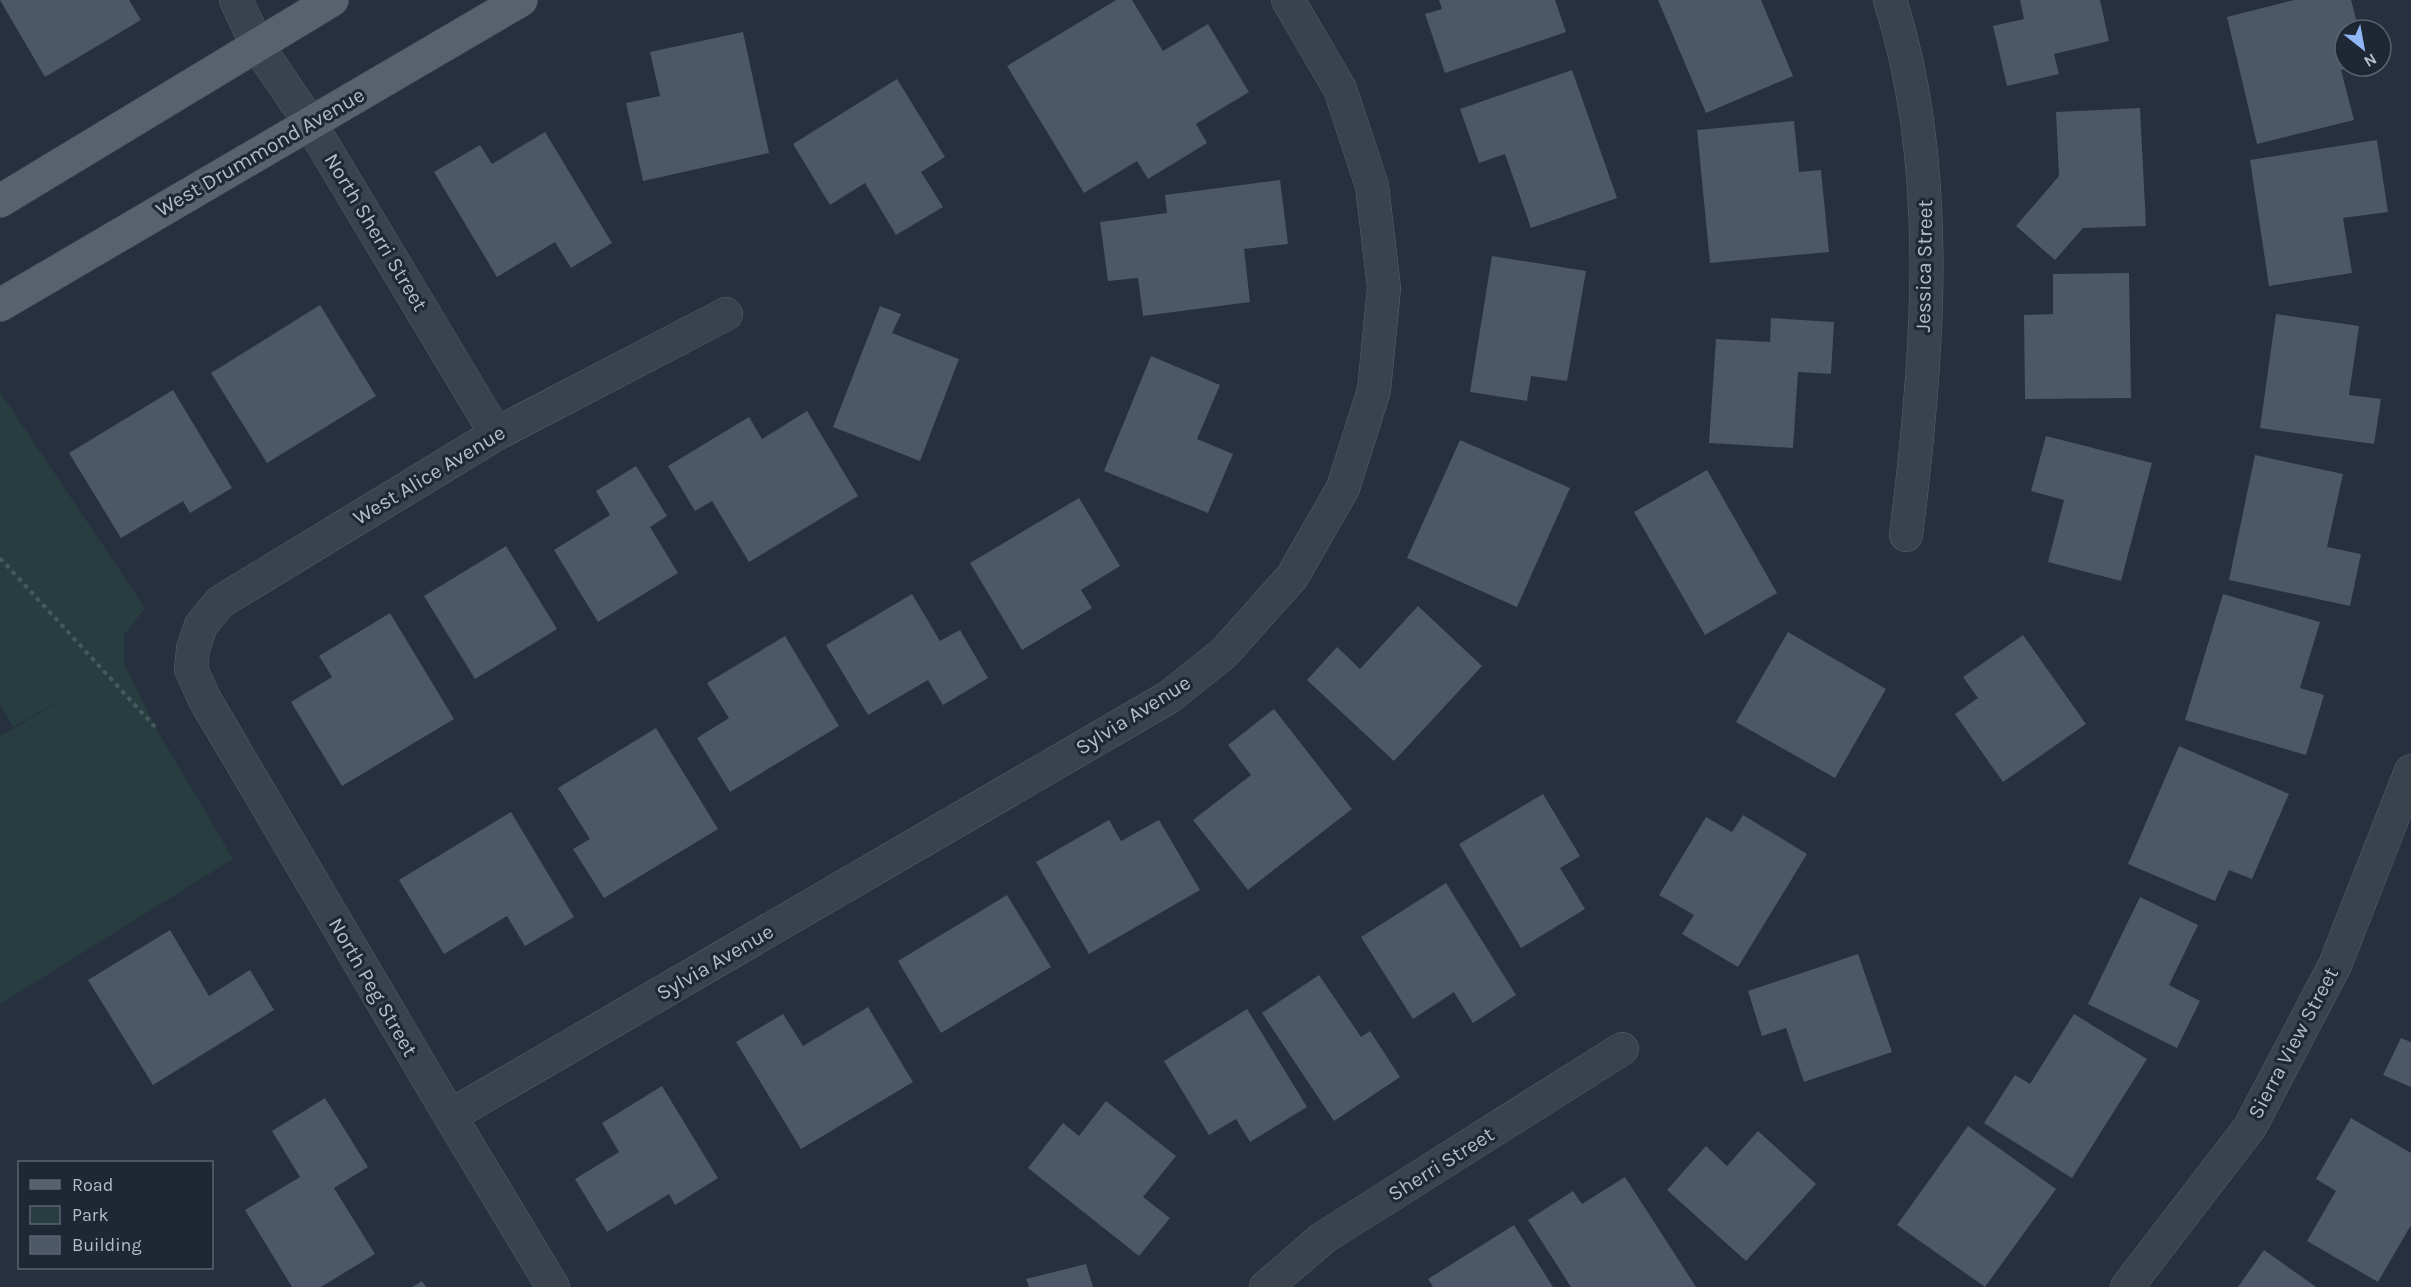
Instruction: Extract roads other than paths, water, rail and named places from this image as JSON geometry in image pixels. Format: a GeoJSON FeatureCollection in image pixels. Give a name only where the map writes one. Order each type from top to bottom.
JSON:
{"type":"FeatureCollection","features":[{"type":"Feature","properties":{"kind":"main road"},"geometry":{"type":"LineString","coordinates":[[0,201],[332,0]]}},
{"type":"Feature","properties":{"kind":"main road","name":"West Drummond Avenue"},"geometry":{"type":"LineString","coordinates":[[0,305],[521,0]]}},
{"type":"Feature","properties":{"kind":"street","name":"North Sherri Street"},"geometry":{"type":"LineString","coordinates":[[236,0],[257,45],[310,123],[496,434]]}},
{"type":"Feature","properties":{"kind":"street","name":"Sylvia Avenue"},"geometry":{"type":"LineString","coordinates":[[450,1116],[1168,697],[1224,653],[1292,577],[1343,488],[1374,390],[1384,288],[1372,186],[1340,89],[1288,0]]}},
{"type":"Feature","properties":{"kind":"street","name":"Jessica Street"},"geometry":{"type":"LineString","coordinates":[[1890,0],[1902,37],[1925,171],[1926,245],[1921,417],[1906,535]]}},
{"type":"Feature","properties":{"kind":"street","name":"West Alice Avenue"},"geometry":{"type":"LineString","coordinates":[[198,685],[191,669],[194,649],[201,625],[220,602],[496,434],[726,314]]}},
{"type":"Feature","properties":{"kind":"street","name":"North Peg Street"},"geometry":{"type":"LineString","coordinates":[[198,685],[217,721],[553,1287]]}},
{"type":"Feature","properties":{"kind":"street","name":"Sierra View Street"},"geometry":{"type":"LineString","coordinates":[[2127,1287],[2250,1126],[2335,965],[2411,771]]}},
{"type":"Feature","properties":{"kind":"street","name":"Sherri Street"},"geometry":{"type":"LineString","coordinates":[[1266,1287],[1323,1238],[1622,1049]]}}]}
